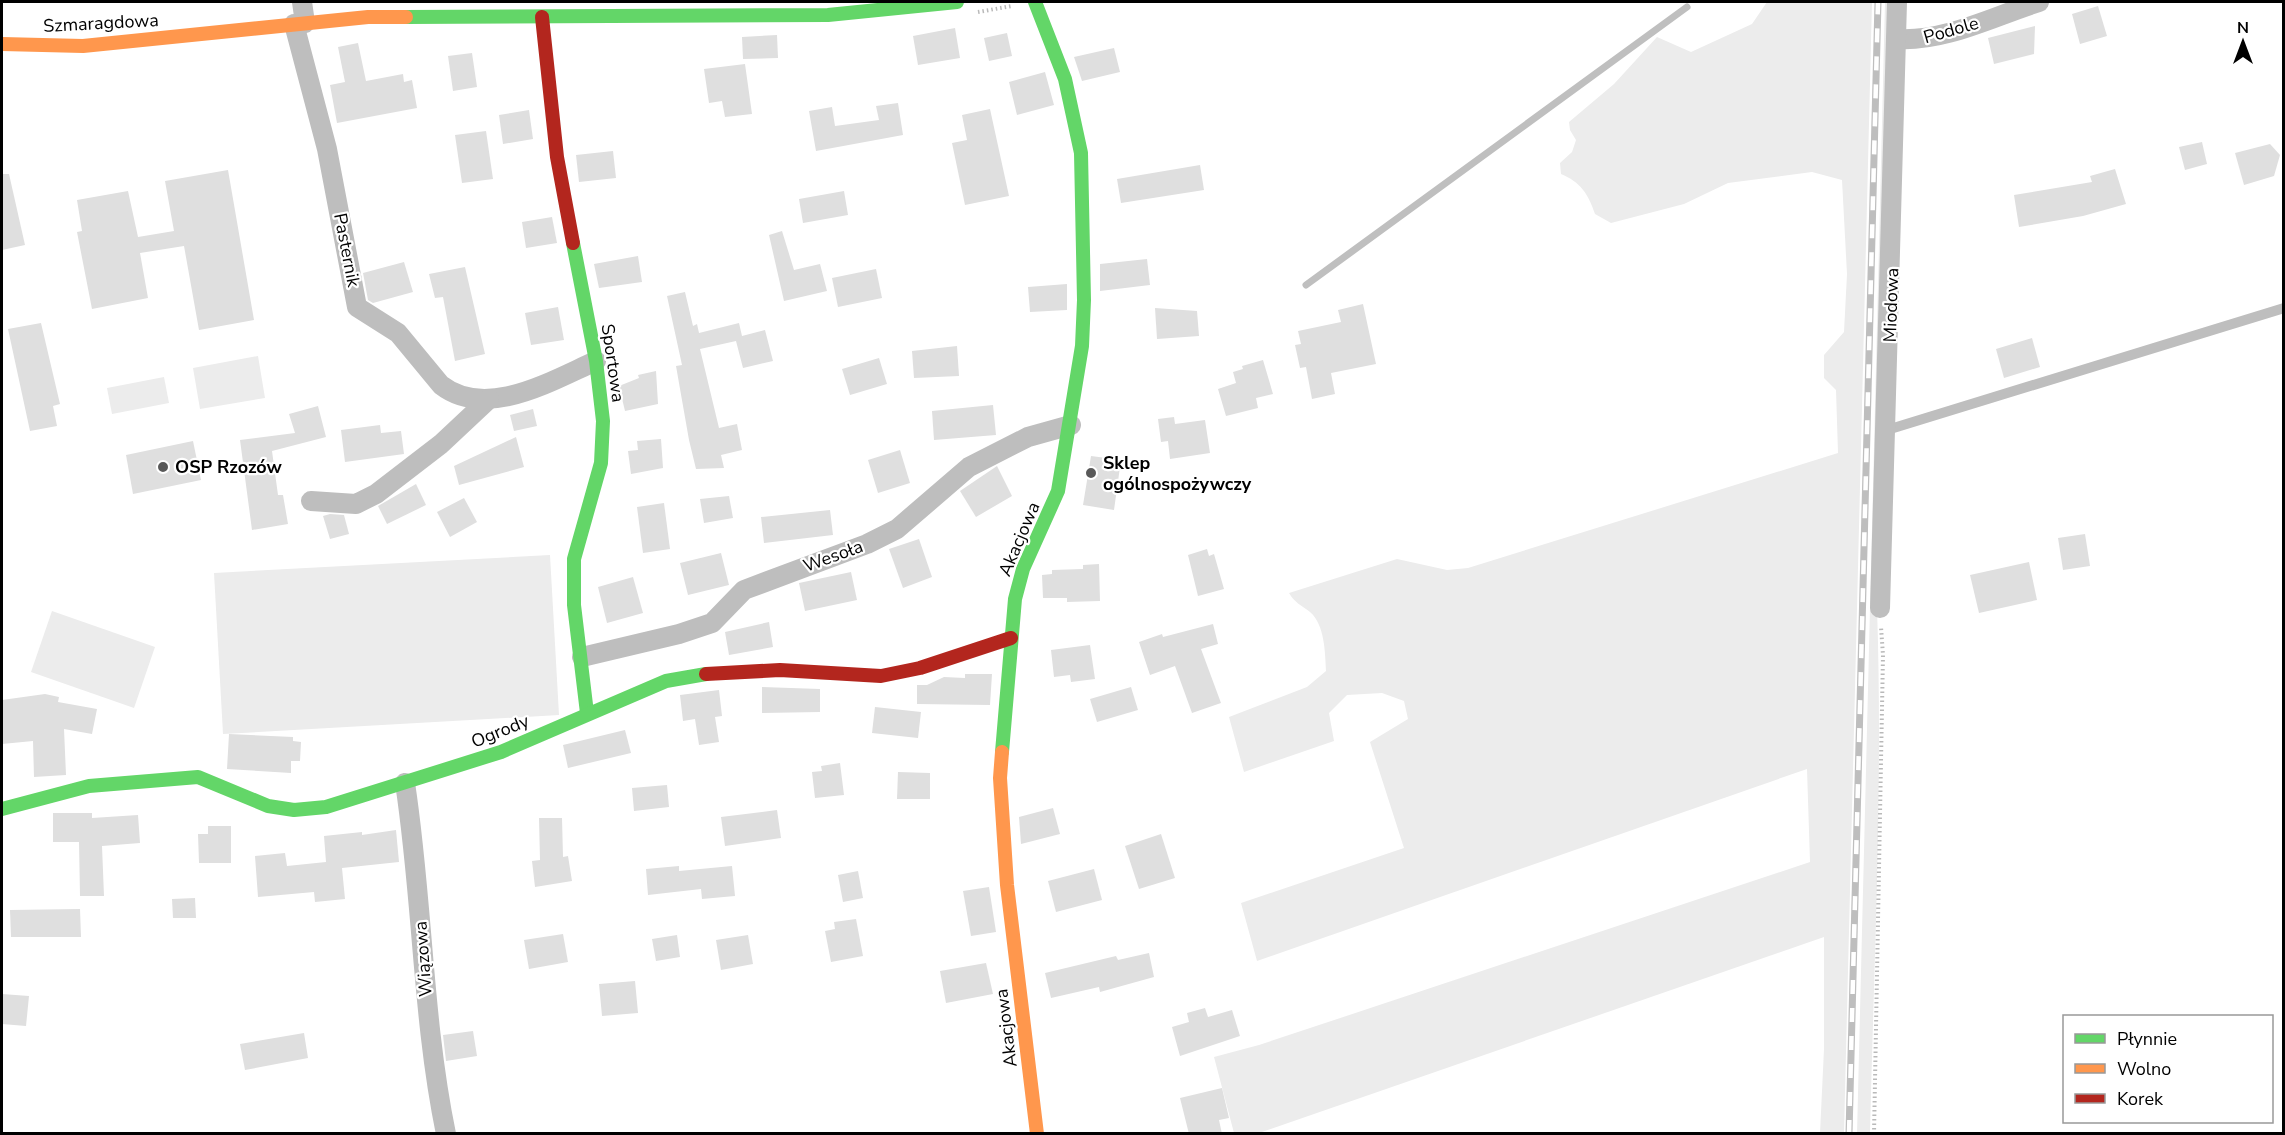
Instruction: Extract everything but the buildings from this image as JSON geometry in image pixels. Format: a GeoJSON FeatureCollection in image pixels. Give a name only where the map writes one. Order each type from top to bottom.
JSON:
{"type":"FeatureCollection","features":[{"type":"Feature","properties":{"kind":"street","name":"Pasternik"},"geometry":{"type":"LineString","coordinates":[[302,2],[299,23],[327,149],[357,307],[398,333],[416,352],[429,373],[449,391],[478,401],[506,396],[596,361]]}},
{"type":"Feature","properties":{"kind":"street","name":"Szmaragdowa"},"geometry":{"type":"LineString","coordinates":[[2,44],[83,46],[299,23],[421,15],[828,15],[957,2]]}},
{"type":"Feature","properties":{"kind":"street","name":"Akacjowa"},"geometry":{"type":"LineString","coordinates":[[1035,2],[1065,79],[1081,153],[1084,200],[1083,325],[1071,425],[1058,491],[1023,570],[1015,599],[1000,778],[1001,824],[1037,1134]]}},
{"type":"Feature","properties":{"kind":"street","name":"Miodowa"},"geometry":{"type":"LineString","coordinates":[[1880,608],[1887,430],[1897,2]]}},
{"type":"Feature","properties":{"kind":"street","name":"Podole"},"geometry":{"type":"LineString","coordinates":[[1897,39],[1918,40],[1943,34],[2039,2]]}},
{"type":"Feature","properties":{"kind":"street","name":"Sportowa"},"geometry":{"type":"LineString","coordinates":[[542,16],[557,157],[596,361],[603,421],[601,463],[574,559],[574,605],[587,713]]}},
{"type":"Feature","properties":{"kind":"street"},"geometry":{"type":"LineString","coordinates":[[311,501],[356,504],[376,494],[441,444],[489,399]]}},
{"type":"Feature","properties":{"kind":"street","name":"Wesoła"},"geometry":{"type":"LineString","coordinates":[[582,657],[679,634],[712,623],[744,590],[867,544],[897,529],[969,467],[1028,437],[1071,425]]}},
{"type":"Feature","properties":{"kind":"street","name":"Ogrody"},"geometry":{"type":"LineString","coordinates":[[2,809],[89,786],[198,777],[268,806],[294,810],[326,807],[501,752],[587,713],[666,681],[710,673],[780,670],[881,676],[920,668],[1011,638]]}},
{"type":"Feature","properties":{"kind":"street","name":"Wiązowa"},"geometry":{"type":"LineString","coordinates":[[405,783],[416,855],[427,1017],[446,1134]]}},
{"type":"Feature","properties":{"kind":"lane"},"geometry":{"type":"LineString","coordinates":[[1887,430],[2283,308]]}},
{"type":"Feature","properties":{"kind":"path"},"geometry":{"type":"LineString","coordinates":[[1874,1134],[1883,655],[1880,608]]}},
{"type":"Feature","properties":{"kind":"shaded area"},"geometry":{"type":"Polygon","coordinates":[[[1767,2],[1872,2],[1844,1133],[1820,1133],[1824,1049],[1824,937],[1259,1133],[1234,1133],[1214,1057],[1259,1045],[1810,862],[1807,769],[1257,961],[1241,903],[1404,848],[1370,742],[1408,719],[1404,701],[1382,693],[1347,695],[1329,713],[1334,741],[1244,772],[1229,717],[1307,687],[1326,671],[1319,624],[1310,612],[1296,602],[1289,593],[1397,559],[1447,570],[1468,568],[1838,453],[1836,390],[1824,378],[1824,355],[1844,332],[1847,274],[1842,180],[1812,172],[1728,183],[1684,204],[1611,223],[1595,214],[1582,189],[1561,174],[1560,163],[1572,152],[1576,140],[1570,130],[1569,122],[1614,84],[1657,37],[1691,52],[1752,24],[1767,2]]]}},
{"type":"Feature","properties":{"kind":"shaded area"},"geometry":{"type":"Polygon","coordinates":[[[1885,2],[1893,2],[1877,608],[1879,739],[1877,871],[1870,1133],[1857,1134],[1885,2]]]}},
{"type":"Feature","properties":{"kind":"shaded area"},"geometry":{"type":"Polygon","coordinates":[[[258,356],[265,398],[200,409],[193,368],[258,356]]]}},
{"type":"Feature","properties":{"kind":"shaded area"},"geometry":{"type":"Polygon","coordinates":[[[164,377],[169,403],[112,414],[107,388],[164,377]]]}},
{"type":"Feature","properties":{"kind":"shaded area"},"geometry":{"type":"Polygon","coordinates":[[[550,555],[559,715],[223,734],[214,573],[550,555]]]}},
{"type":"Feature","properties":{"kind":"shaded area"},"geometry":{"type":"Polygon","coordinates":[[[52,611],[155,647],[134,708],[31,672],[52,611]]]}},
{"type":"Feature","properties":{"kind":"waterway"},"geometry":{"type":"LineString","coordinates":[[1306,285],[1687,7]]}},
{"type":"Feature","properties":{"kind":"railway"},"geometry":{"type":"LineString","coordinates":[[1849,1134],[1878,2]]}},
{"type":"Feature","properties":{"kind":"traffic: fast"},"geometry":{"type":"LineString","coordinates":[[406,17],[828,15],[957,2]]}},
{"type":"Feature","properties":{"kind":"traffic: fast"},"geometry":{"type":"LineString","coordinates":[[1002,752],[1015,599],[1023,569],[1058,491],[1082,346],[1084,300],[1081,153],[1065,79],[1035,2]]}},
{"type":"Feature","properties":{"kind":"traffic: fast"},"geometry":{"type":"LineString","coordinates":[[573,243],[596,361],[603,421],[601,463],[574,559],[574,605],[587,713]]}},
{"type":"Feature","properties":{"kind":"traffic: fast"},"geometry":{"type":"LineString","coordinates":[[2,809],[89,786],[198,777],[268,806],[294,810],[326,807],[501,752],[666,681],[706,674]]}},
{"type":"Feature","properties":{"kind":"traffic: slow"},"geometry":{"type":"LineString","coordinates":[[2,44],[83,46],[368,17],[406,17]]}},
{"type":"Feature","properties":{"kind":"traffic: slow"},"geometry":{"type":"LineString","coordinates":[[1002,752],[1000,778],[1007,885],[1037,1134]]}},
{"type":"Feature","properties":{"kind":"traffic: jam"},"geometry":{"type":"LineString","coordinates":[[542,17],[557,157],[573,243]]}},
{"type":"Feature","properties":{"kind":"traffic: jam"},"geometry":{"type":"LineString","coordinates":[[706,674],[780,670],[881,676],[920,668],[1011,638]]}},
{"type":"Feature","properties":{"kind":"place","name":"OSP Rzozów"},"geometry":{"type":"Point","coordinates":[163,467]}},
{"type":"Feature","properties":{"kind":"place","name":"Sklep ogólnospożywczy"},"geometry":{"type":"Point","coordinates":[1091,473]}}]}
